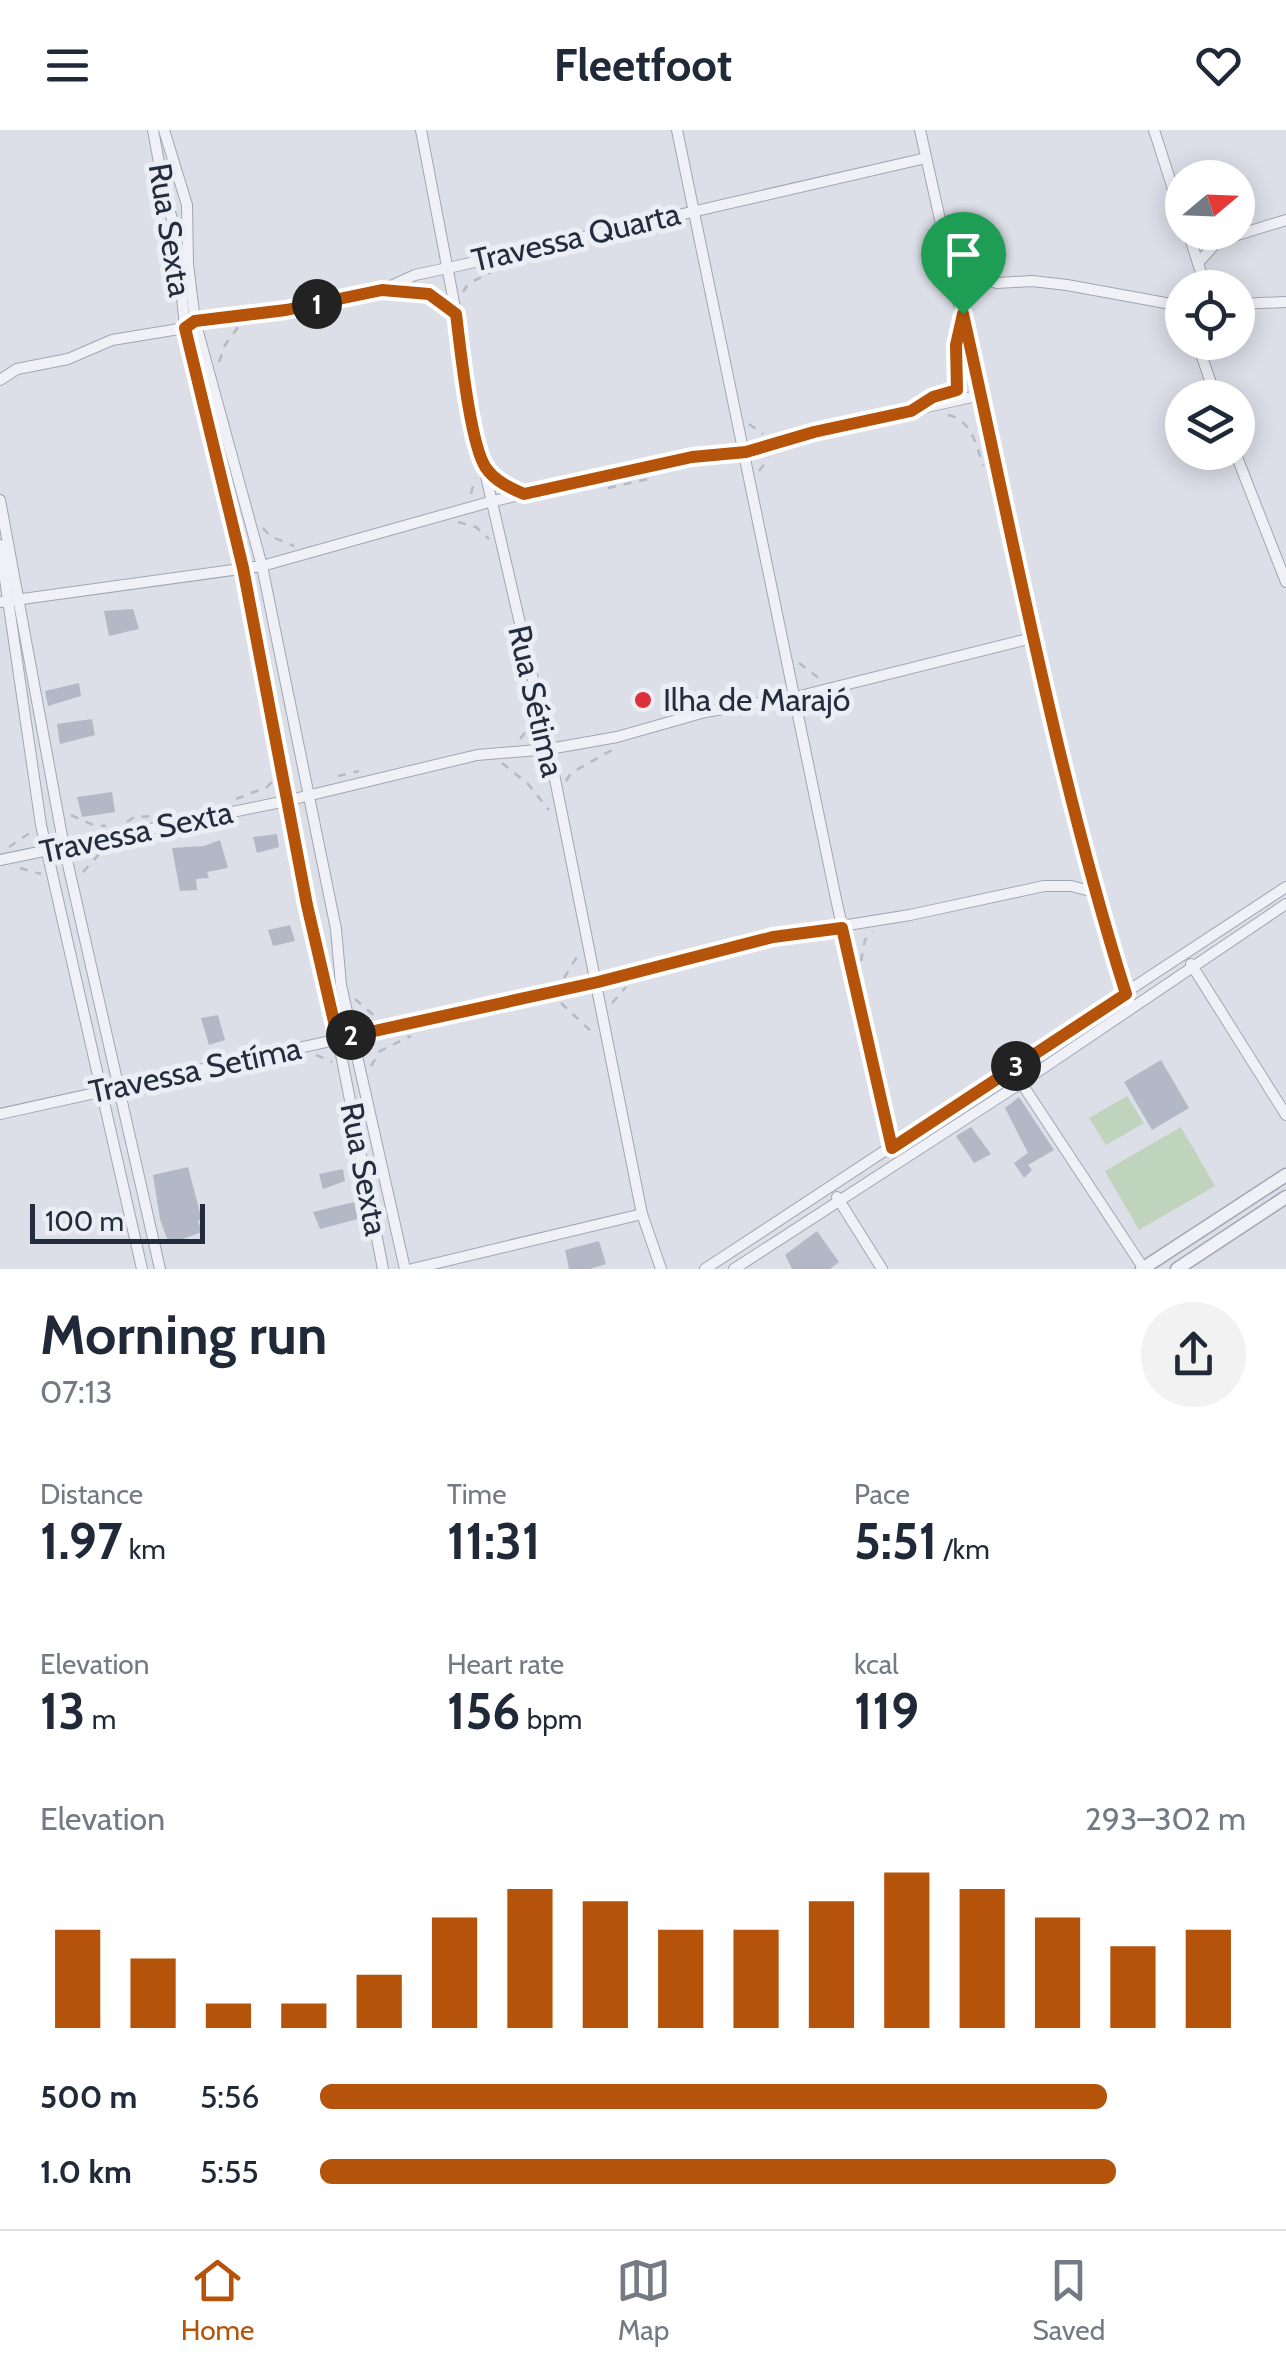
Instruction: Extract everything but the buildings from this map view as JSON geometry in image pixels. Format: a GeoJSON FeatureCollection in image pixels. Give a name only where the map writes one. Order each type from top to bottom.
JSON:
{"type":"FeatureCollection","features":[{"type":"Feature","properties":{"kind":"street","name":"Rua Sexta"},"geometry":{"type":"LineString","coordinates":[[153,130],[176,233],[190,325],[243,568],[286,801],[384,1269]]}},
{"type":"Feature","properties":{"kind":"street"},"geometry":{"type":"LineString","coordinates":[[164,130],[187,205],[190,325],[262,566],[336,929],[341,985],[409,1269],[642,1214]]}},
{"type":"Feature","properties":{"kind":"street","name":"Rua Sétima"},"geometry":{"type":"LineString","coordinates":[[421,130],[455,310],[464,382],[549,750],[642,1214],[661,1269]]}},
{"type":"Feature","properties":{"kind":"street"},"geometry":{"type":"LineString","coordinates":[[677,130],[842,928],[892,1148]]}},
{"type":"Feature","properties":{"kind":"street"},"geometry":{"type":"LineString","coordinates":[[920,130],[1032,638],[1094,892],[1131,1008]]}},
{"type":"Feature","properties":{"kind":"street"},"geometry":{"type":"LineString","coordinates":[[1154,130],[1165,164]]}},
{"type":"Feature","properties":{"kind":"street","name":"Travessa Quarta"},"geometry":{"type":"LineString","coordinates":[[0,380],[16,369],[68,359],[112,340],[382,290],[446,266],[926,158]]}},
{"type":"Feature","properties":{"kind":"street"},"geometry":{"type":"LineString","coordinates":[[1198,264],[1218,241],[1286,220]]}},
{"type":"Feature","properties":{"kind":"street"},"geometry":{"type":"LineString","coordinates":[[1194,250],[1200,270]]}},
{"type":"Feature","properties":{"kind":"street"},"geometry":{"type":"LineString","coordinates":[[953,270],[1009,285],[1066,285],[1165,303]]}},
{"type":"Feature","properties":{"kind":"street"},"geometry":{"type":"LineString","coordinates":[[1255,303],[1286,302]]}},
{"type":"Feature","properties":{"kind":"street"},"geometry":{"type":"LineString","coordinates":[[9,601],[262,566],[492,500],[692,457],[746,452],[814,432],[981,395]]}},
{"type":"Feature","properties":{"kind":"street"},"geometry":{"type":"LineString","coordinates":[[1242,470],[1286,582]]}},
{"type":"Feature","properties":{"kind":"street"},"geometry":{"type":"LineString","coordinates":[[0,500],[9,601],[160,1269]]}},
{"type":"Feature","properties":{"kind":"street"},"geometry":{"type":"LineString","coordinates":[[0,544],[41,826],[142,1269]]}},
{"type":"Feature","properties":{"kind":"street","name":"Travessa Sexta"},"geometry":{"type":"LineString","coordinates":[[4,862],[46,849],[286,801],[478,755],[549,750],[617,737],[705,712],[796,697],[1032,638]]}},
{"type":"Feature","properties":{"kind":"street","name":"Travessa Setíma"},"geometry":{"type":"LineString","coordinates":[[0,1114],[598,982],[773,937],[842,928],[1044,886],[1071,886],[1094,892]]}},
{"type":"Feature","properties":{"kind":"street"},"geometry":{"type":"LineString","coordinates":[[705,1269],[1286,887]]}},
{"type":"Feature","properties":{"kind":"street"},"geometry":{"type":"LineString","coordinates":[[734,1269],[1286,904]]}},
{"type":"Feature","properties":{"kind":"street"},"geometry":{"type":"LineString","coordinates":[[1186,954],[1286,1115]]}},
{"type":"Feature","properties":{"kind":"street"},"geometry":{"type":"LineString","coordinates":[[1012,1068],[1143,1269],[1286,1175]]}},
{"type":"Feature","properties":{"kind":"street"},"geometry":{"type":"LineString","coordinates":[[830,1188],[882,1269]]}},
{"type":"Feature","properties":{"kind":"street"},"geometry":{"type":"LineString","coordinates":[[1178,1269],[1286,1197]]}},
{"type":"Feature","properties":{"kind":"path"},"geometry":{"type":"LineString","coordinates":[[382,290],[429,294],[455,310],[468,284],[504,266]]}},
{"type":"Feature","properties":{"kind":"path"},"geometry":{"type":"LineString","coordinates":[[217,374],[220,355],[240,325]]}},
{"type":"Feature","properties":{"kind":"path"},"geometry":{"type":"LineString","coordinates":[[943,394],[957,390],[956,345]]}},
{"type":"Feature","properties":{"kind":"path"},"geometry":{"type":"LineString","coordinates":[[736,407],[758,432],[769,436]]}},
{"type":"Feature","properties":{"kind":"path"},"geometry":{"type":"LineString","coordinates":[[936,416],[959,417],[964,422],[975,441],[986,477]]}},
{"type":"Feature","properties":{"kind":"path"},"geometry":{"type":"LineString","coordinates":[[451,512],[470,494],[475,477]]}},
{"type":"Feature","properties":{"kind":"path"},"geometry":{"type":"LineString","coordinates":[[247,506],[270,536],[289,545],[319,550]]}},
{"type":"Feature","properties":{"kind":"path"},"geometry":{"type":"LineString","coordinates":[[433,517],[476,526],[488,538]]}},
{"type":"Feature","properties":{"kind":"path"},"geometry":{"type":"LineString","coordinates":[[785,646],[813,676],[844,685]]}},
{"type":"Feature","properties":{"kind":"path"},"geometry":{"type":"LineString","coordinates":[[514,746],[528,729],[531,706]]}},
{"type":"Feature","properties":{"kind":"path"},"geometry":{"type":"LineString","coordinates":[[557,795],[571,773],[623,745]]}},
{"type":"Feature","properties":{"kind":"path"},"geometry":{"type":"LineString","coordinates":[[478,755],[496,760],[517,774],[565,832]]}},
{"type":"Feature","properties":{"kind":"path"},"geometry":{"type":"LineString","coordinates":[[230,802],[267,787],[280,766]]}},
{"type":"Feature","properties":{"kind":"path"},"geometry":{"type":"LineString","coordinates":[[56,800],[78,820],[119,827]]}},
{"type":"Feature","properties":{"kind":"path"},"geometry":{"type":"LineString","coordinates":[[0,852],[41,826]]}},
{"type":"Feature","properties":{"kind":"path"},"geometry":{"type":"LineString","coordinates":[[73,885],[93,858],[108,846]]}},
{"type":"Feature","properties":{"kind":"path"},"geometry":{"type":"LineString","coordinates":[[4,862],[52,876]]}},
{"type":"Feature","properties":{"kind":"path"},"geometry":{"type":"LineString","coordinates":[[861,964],[866,940],[873,932]]}},
{"type":"Feature","properties":{"kind":"path"},"geometry":{"type":"LineString","coordinates":[[588,940],[571,969],[549,991],[610,1050]]}},
{"type":"Feature","properties":{"kind":"path"},"geometry":{"type":"LineString","coordinates":[[605,1018],[622,990],[633,981]]}},
{"type":"Feature","properties":{"kind":"path"},"geometry":{"type":"LineString","coordinates":[[351,1005],[352,990],[370,1015],[390,1023],[365,1022]]}},
{"type":"Feature","properties":{"kind":"path"},"geometry":{"type":"LineString","coordinates":[[366,1090],[366,1076],[380,1051],[415,1034]]}},
{"type":"Feature","properties":{"kind":"path"},"geometry":{"type":"LineString","coordinates":[[302,1047],[328,1058],[346,1075]]}},
{"type":"Feature","properties":{"kind":"green space"},"geometry":{"type":"Polygon","coordinates":[[[1127,1096],[1144,1123],[1106,1145],[1089,1118],[1127,1096]]]}},
{"type":"Feature","properties":{"kind":"green space"},"geometry":{"type":"Polygon","coordinates":[[[1181,1127],[1215,1186],[1139,1230],[1105,1171],[1181,1127]]]}},
{"type":"Feature","properties":{"kind":"place","name":"Ilha de Marajó"},"geometry":{"type":"Point","coordinates":[643,700]}},
{"type":"Feature","properties":{"kind":"route"},"geometry":{"type":"LineString","coordinates":[[382,290],[429,294],[456,314],[464,382],[483,465],[497,480],[524,494],[692,457],[746,452],[814,432],[911,411],[933,397],[957,390],[956,345],[963,314],[1062,764],[1094,892],[1126,994],[892,1148],[842,928],[773,937],[598,982],[338,1039],[291,826],[243,568],[185,328],[208,318],[286,310],[382,290]]}}]}
